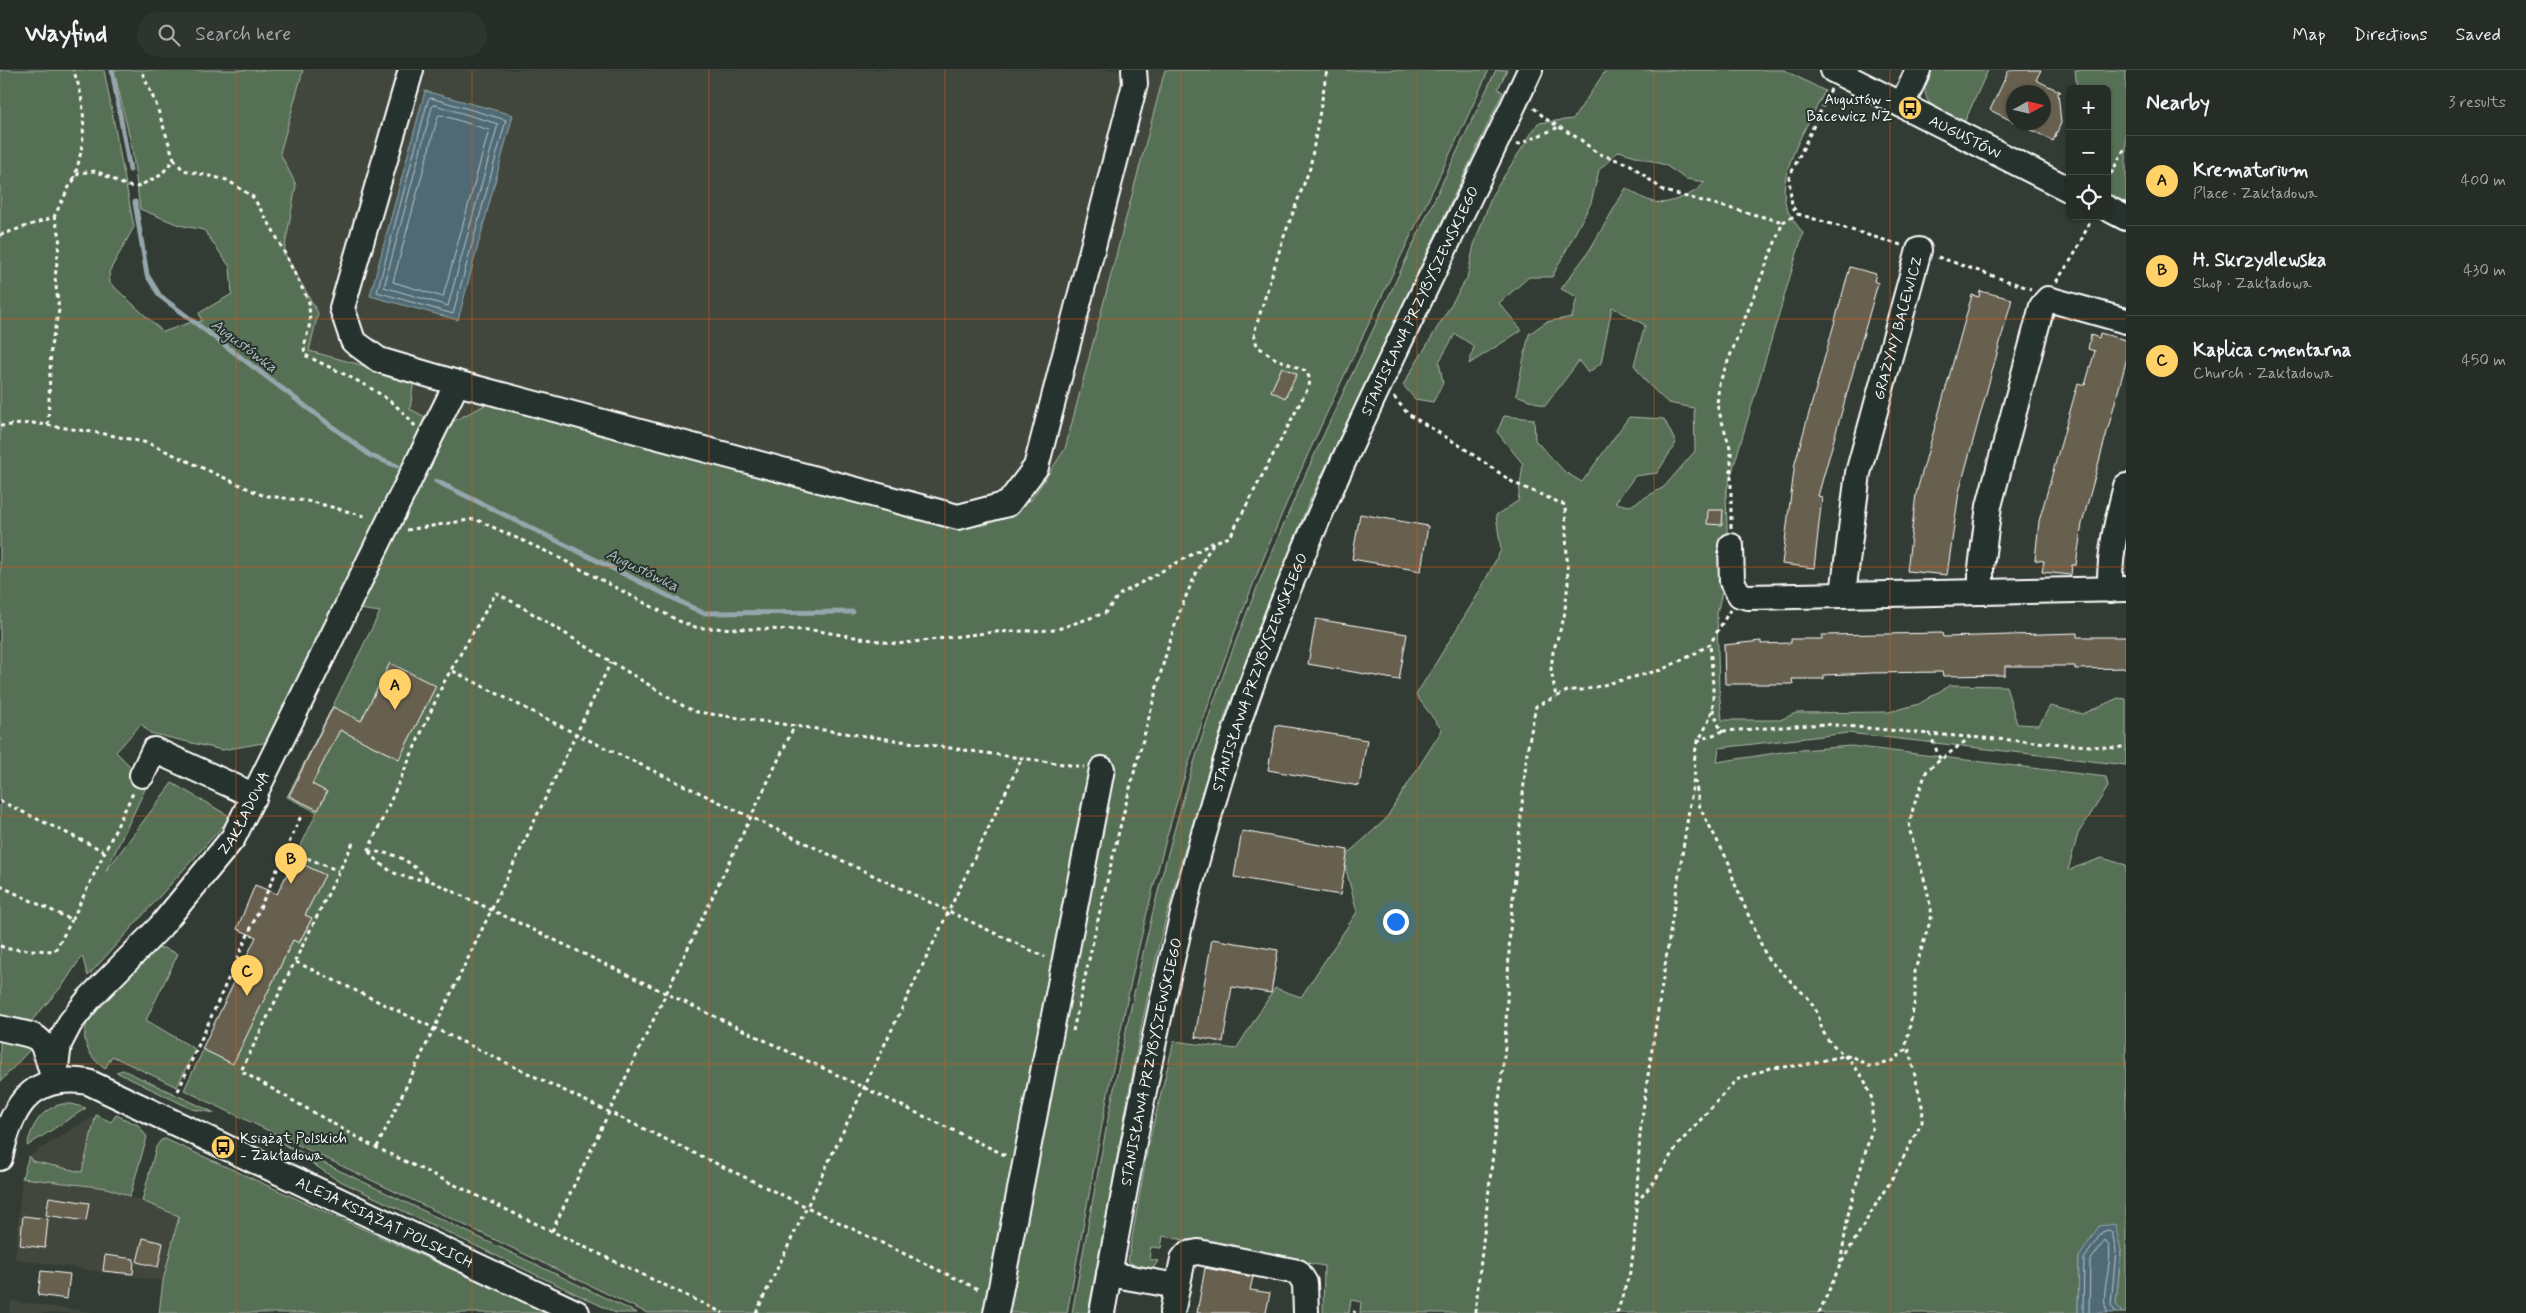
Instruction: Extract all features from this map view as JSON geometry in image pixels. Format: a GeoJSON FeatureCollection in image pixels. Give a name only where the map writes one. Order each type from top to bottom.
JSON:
{"type":"FeatureCollection","features":[{"type":"Feature","properties":{"kind":"street"},"geometry":{"type":"LineString","coordinates":[[411,70],[342,308],[353,341],[379,360],[457,383],[958,517],[1008,504],[1036,466],[1136,84],[1134,70]]}},
{"type":"Feature","properties":{"kind":"street","name":"STANISŁAWA PRZYBYSZEWSKIEGO"},"geometry":{"type":"LineString","coordinates":[[1102,1313],[1158,1016],[1180,919],[1209,816],[1247,697],[1321,512],[1530,70]]}},
{"type":"Feature","properties":{"kind":"street"},"geometry":{"type":"LineString","coordinates":[[1902,105],[1918,70]]}},
{"type":"Feature","properties":{"kind":"street","name":"AUGUSTÓW"},"geometry":{"type":"LineString","coordinates":[[1836,72],[2066,188]]}},
{"type":"Feature","properties":{"kind":"street"},"geometry":{"type":"LineString","coordinates":[[2111,210],[2126,218]]}},
{"type":"Feature","properties":{"kind":"street","name":"GRAŻYNY BACEWICZ"},"geometry":{"type":"LineString","coordinates":[[1843,594],[1858,473],[1919,250]]}},
{"type":"Feature","properties":{"kind":"street"},"geometry":{"type":"LineString","coordinates":[[1981,592],[1981,568],[1989,506],[2042,306],[2048,299],[2126,321]]}},
{"type":"Feature","properties":{"kind":"street","name":"ZAKŁADOWA"},"geometry":{"type":"LineString","coordinates":[[54,1082],[60,1044],[70,1023],[89,1000],[160,927],[233,838],[457,383]]}},
{"type":"Feature","properties":{"kind":"street"},"geometry":{"type":"LineString","coordinates":[[1731,546],[1732,582],[1740,595],[1748,597],[2118,590],[2109,566],[2113,536],[2126,486]]}},
{"type":"Feature","properties":{"kind":"street"},"geometry":{"type":"LineString","coordinates":[[142,775],[154,750],[255,796]]}},
{"type":"Feature","properties":{"kind":"street"},"geometry":{"type":"LineString","coordinates":[[998,1306],[1102,769]]}},
{"type":"Feature","properties":{"kind":"street"},"geometry":{"type":"LineString","coordinates":[[0,1028],[38,1037],[44,1043],[54,1082],[33,1091],[21,1103],[12,1119],[0,1158]]}},
{"type":"Feature","properties":{"kind":"street","name":"ALEJA KSIĄŻĄT POLSKICH"},"geometry":{"type":"LineString","coordinates":[[54,1082],[77,1081],[103,1089],[578,1313]]}},
{"type":"Feature","properties":{"kind":"street"},"geometry":{"type":"LineString","coordinates":[[1172,1313],[1183,1259],[1192,1253],[1292,1270],[1302,1276],[1305,1283],[1306,1313]]}},
{"type":"Feature","properties":{"kind":"street"},"geometry":{"type":"LineString","coordinates":[[1109,1274],[1177,1286]]}},
{"type":"Feature","properties":{"kind":"path"},"geometry":{"type":"LineString","coordinates":[[0,234],[54,217],[72,183],[77,170],[84,132],[84,116],[74,70]]}},
{"type":"Feature","properties":{"kind":"path"},"geometry":{"type":"LineString","coordinates":[[141,70],[156,104],[174,159],[183,170],[227,180],[253,197],[273,230],[309,302],[310,323],[304,347],[305,356],[357,379],[396,406],[411,421],[432,432]]}},
{"type":"Feature","properties":{"kind":"path"},"geometry":{"type":"LineString","coordinates":[[1326,87],[1327,70]]}},
{"type":"Feature","properties":{"kind":"path"},"geometry":{"type":"LineString","coordinates":[[1731,546],[1731,451],[1717,405],[1719,384],[1784,222],[1798,214],[1792,206],[1789,178],[1836,72]]}},
{"type":"Feature","properties":{"kind":"path"},"geometry":{"type":"LineString","coordinates":[[1533,105],[1546,119],[1597,153],[1631,165],[1664,191],[1784,222]]}},
{"type":"Feature","properties":{"kind":"path"},"geometry":{"type":"LineString","coordinates":[[1516,145],[1560,127]]}},
{"type":"Feature","properties":{"kind":"path"},"geometry":{"type":"LineString","coordinates":[[2110,175],[2126,146]]}},
{"type":"Feature","properties":{"kind":"path"},"geometry":{"type":"LineString","coordinates":[[72,183],[79,173],[96,171],[127,186],[137,187],[161,175],[174,159]]}},
{"type":"Feature","properties":{"kind":"path","name":"GRAŻYNY BACEWICZ"},"geometry":{"type":"LineString","coordinates":[[1798,214],[1919,250]]}},
{"type":"Feature","properties":{"kind":"path"},"geometry":{"type":"LineString","coordinates":[[48,425],[51,346],[59,310],[55,278],[60,236],[54,217]]}},
{"type":"Feature","properties":{"kind":"path"},"geometry":{"type":"LineString","coordinates":[[1919,250],[2038,292],[2048,299],[2050,291],[2073,257],[2089,220]]}},
{"type":"Feature","properties":{"kind":"path"},"geometry":{"type":"LineString","coordinates":[[1382,381],[1408,414],[1459,445],[1514,483],[1564,505],[1568,583],[1564,618],[1553,652],[1551,669],[1556,697]]}},
{"type":"Feature","properties":{"kind":"path"},"geometry":{"type":"LineString","coordinates":[[1072,1038],[1130,784],[1165,656],[1191,582],[1214,542]]}},
{"type":"Feature","properties":{"kind":"path"},"geometry":{"type":"LineString","coordinates":[[368,850],[444,682],[453,671],[496,593],[685,707],[697,712],[1102,769]]}},
{"type":"Feature","properties":{"kind":"path"},"geometry":{"type":"LineString","coordinates":[[1475,1313],[1506,1047],[1510,930],[1527,752],[1536,706],[1569,690],[1584,690],[1661,670],[1710,644],[1740,595]]}},
{"type":"Feature","properties":{"kind":"path"},"geometry":{"type":"LineString","coordinates":[[1710,644],[1712,708],[1707,724],[1696,741],[1693,754],[1696,796],[1700,808],[1726,857],[1767,958],[1809,999],[1818,1014],[1822,1030],[1828,1040],[1852,1063],[1864,1079],[1872,1099],[1874,1111],[1868,1148],[1848,1210],[1840,1265]]}},
{"type":"Feature","properties":{"kind":"path"},"geometry":{"type":"LineString","coordinates":[[377,1147],[611,662]]}},
{"type":"Feature","properties":{"kind":"path"},"geometry":{"type":"LineString","coordinates":[[453,671],[576,734],[1064,966]]}},
{"type":"Feature","properties":{"kind":"path"},"geometry":{"type":"LineString","coordinates":[[1712,708],[1719,726],[1724,731]]}},
{"type":"Feature","properties":{"kind":"path"},"geometry":{"type":"LineString","coordinates":[[1696,741],[1724,731],[1825,724],[2116,748],[2126,746]]}},
{"type":"Feature","properties":{"kind":"path"},"geometry":{"type":"LineString","coordinates":[[552,1231],[795,725]]}},
{"type":"Feature","properties":{"kind":"path"},"geometry":{"type":"LineString","coordinates":[[1930,734],[1940,759]]}},
{"type":"Feature","properties":{"kind":"path"},"geometry":{"type":"LineString","coordinates":[[1819,1313],[1840,1265],[1891,1181],[1922,1122],[1923,1110],[1909,1056],[1908,1043],[1915,1000],[1915,970],[1932,915],[1927,889],[1909,828],[1918,788],[1927,770],[1972,736]]}},
{"type":"Feature","properties":{"kind":"path"},"geometry":{"type":"LineString","coordinates":[[756,1313],[1022,758]]}},
{"type":"Feature","properties":{"kind":"path"},"geometry":{"type":"LineString","coordinates":[[1617,1313],[1630,1269],[1634,1245],[1640,1134],[1648,1066],[1695,771]]}},
{"type":"Feature","properties":{"kind":"path"},"geometry":{"type":"LineString","coordinates":[[0,946],[9,949],[55,951],[72,920],[104,850],[142,775]]}},
{"type":"Feature","properties":{"kind":"path"},"geometry":{"type":"LineString","coordinates":[[0,801],[104,850]]}},
{"type":"Feature","properties":{"kind":"path"},"geometry":{"type":"LineString","coordinates":[[178,1091],[301,816]]}},
{"type":"Feature","properties":{"kind":"path"},"geometry":{"type":"LineString","coordinates":[[353,843],[296,962],[241,1070],[377,1147],[723,1313]]}},
{"type":"Feature","properties":{"kind":"path"},"geometry":{"type":"LineString","coordinates":[[285,849],[340,871]]}},
{"type":"Feature","properties":{"kind":"path"},"geometry":{"type":"LineString","coordinates":[[368,850],[394,854],[409,862],[429,880],[1026,1164]]}},
{"type":"Feature","properties":{"kind":"path"},"geometry":{"type":"LineString","coordinates":[[368,850],[384,868],[403,878],[429,880]]}},
{"type":"Feature","properties":{"kind":"path"},"geometry":{"type":"LineString","coordinates":[[0,886],[72,920]]}},
{"type":"Feature","properties":{"kind":"path"},"geometry":{"type":"LineString","coordinates":[[296,962],[807,1208],[998,1306]]}},
{"type":"Feature","properties":{"kind":"path"},"geometry":{"type":"LineString","coordinates":[[1636,1203],[1653,1183],[1677,1146],[1736,1080],[1771,1068],[1804,1065],[1844,1056],[1852,1056],[1869,1066],[1878,1066],[1902,1054],[1908,1043]]}},
{"type":"Feature","properties":{"kind":"shaded area"},"geometry":{"type":"Polygon","coordinates":[[[303,70],[1165,70],[1065,449],[1031,500],[986,525],[946,524],[444,426],[410,410],[414,378],[309,351],[318,313],[284,252],[296,185],[280,153],[303,70]]]}},
{"type":"Feature","properties":{"kind":"shaded area"},"geometry":{"type":"Polygon","coordinates":[[[96,1115],[82,1172],[32,1161],[29,1156],[96,1115]]]}},
{"type":"Feature","properties":{"kind":"shaded area"},"geometry":{"type":"Polygon","coordinates":[[[22,1178],[107,1188],[179,1216],[163,1281],[15,1259],[22,1178]]]}},
{"type":"Feature","properties":{"kind":"shaded area"},"geometry":{"type":"Polygon","coordinates":[[[11,1301],[98,1313],[9,1313],[11,1301]]]}},
{"type":"Feature","properties":{"kind":"green space"},"geometry":{"type":"Polygon","coordinates":[[[0,70],[104,70],[134,227],[109,272],[110,283],[163,332],[189,323],[202,321],[199,313],[232,294],[230,267],[204,230],[179,225],[140,209],[132,148],[114,70],[303,70],[280,153],[296,185],[284,252],[318,313],[309,351],[414,379],[410,409],[429,419],[269,742],[222,750],[150,733],[141,724],[116,752],[134,770],[150,779],[106,871],[172,783],[231,817],[88,976],[82,956],[63,985],[27,1026],[0,1020],[0,70]]]}},
{"type":"Feature","properties":{"kind":"green space"},"geometry":{"type":"Polygon","coordinates":[[[1165,70],[1489,70],[1308,453],[1261,564],[1199,732],[1176,803],[1139,947],[1108,1093],[1067,1313],[647,1313],[184,1090],[317,812],[287,797],[380,612],[353,608],[444,426],[495,400],[946,524],[986,525],[1031,500],[1065,449],[1165,70]]]}},
{"type":"Feature","properties":{"kind":"green space"},"geometry":{"type":"Polygon","coordinates":[[[1496,70],[1507,70],[1498,89],[1503,92],[1309,502],[1226,713],[1180,866],[1159,945],[1141,1028],[1088,1313],[1072,1313],[1113,1093],[1144,947],[1182,803],[1204,731],[1240,629],[1281,530],[1348,383],[1496,70]]]}},
{"type":"Feature","properties":{"kind":"green space"},"geometry":{"type":"Polygon","coordinates":[[[1606,70],[1784,70],[1825,91],[1802,134],[1789,166],[1785,182],[1784,197],[1788,211],[1803,233],[1726,492],[1728,565],[1717,614],[1719,689],[1722,720],[1780,720],[1796,713],[1889,712],[1919,704],[1950,685],[2006,686],[2017,724],[2039,725],[2050,706],[2083,714],[2118,698],[2126,699],[2126,765],[1848,733],[1719,748],[1717,762],[1789,751],[1851,746],[2106,777],[2108,787],[2078,834],[2068,870],[2102,858],[2126,865],[2126,1313],[2122,1313],[2116,1305],[2121,1250],[2079,1257],[2078,1313],[1360,1313],[1361,1302],[1351,1300],[1349,1313],[1323,1313],[1324,1266],[1163,1236],[1161,1248],[1151,1247],[1149,1259],[1158,1261],[1153,1269],[1138,1268],[1128,1261],[1148,1146],[1174,1041],[1236,1049],[1275,988],[1301,997],[1357,912],[1343,858],[1385,820],[1442,730],[1416,695],[1477,596],[1501,550],[1496,515],[1518,501],[1523,464],[1497,432],[1504,416],[1534,419],[1535,440],[1565,472],[1582,482],[1629,417],[1664,419],[1676,443],[1657,473],[1635,476],[1615,503],[1630,506],[1664,487],[1695,451],[1694,408],[1668,403],[1647,383],[1634,365],[1645,325],[1612,307],[1601,363],[1588,373],[1579,361],[1545,406],[1516,395],[1529,334],[1546,322],[1572,317],[1577,297],[1561,289],[1589,251],[1626,188],[1647,200],[1660,203],[1690,194],[1705,182],[1686,179],[1665,165],[1619,151],[1599,170],[1591,203],[1552,277],[1529,277],[1499,303],[1522,330],[1469,364],[1474,346],[1455,334],[1439,362],[1443,383],[1433,402],[1415,399],[1403,385],[1467,278],[1474,245],[1492,195],[1538,123],[1573,119],[1606,70]]]}},
{"type":"Feature","properties":{"kind":"green space"},"geometry":{"type":"Polygon","coordinates":[[[1930,70],[1988,70],[1964,123],[1938,110],[1927,99],[1925,91],[1930,70]]]}},
{"type":"Feature","properties":{"kind":"green space"},"geometry":{"type":"Polygon","coordinates":[[[2075,70],[2126,70],[2126,206],[2111,199],[2111,85],[2077,85],[2075,70]]]}},
{"type":"Feature","properties":{"kind":"green space"},"geometry":{"type":"Polygon","coordinates":[[[164,948],[178,954],[146,1020],[195,1049],[177,1087],[112,1056],[105,1069],[90,1053],[85,1037],[88,1021],[96,1005],[109,989],[152,949],[164,948]]]}},
{"type":"Feature","properties":{"kind":"green space"},"geometry":{"type":"Polygon","coordinates":[[[3,1037],[35,1044],[0,1082],[0,1040],[3,1037]]]}},
{"type":"Feature","properties":{"kind":"green space"},"geometry":{"type":"Polygon","coordinates":[[[123,1070],[215,1113],[192,1109],[116,1072],[123,1070]]]}},
{"type":"Feature","properties":{"kind":"green space"},"geometry":{"type":"Polygon","coordinates":[[[62,1104],[72,1104],[86,1108],[27,1146],[38,1119],[48,1110],[62,1104]]]}},
{"type":"Feature","properties":{"kind":"green space"},"geometry":{"type":"Polygon","coordinates":[[[96,1115],[111,1122],[116,1115],[138,1125],[147,1137],[130,1196],[107,1188],[22,1178],[29,1156],[32,1161],[82,1172],[96,1115]]]}},
{"type":"Feature","properties":{"kind":"green space"},"geometry":{"type":"Polygon","coordinates":[[[165,1139],[548,1313],[159,1313],[163,1281],[179,1216],[142,1201],[156,1147],[161,1140],[165,1139]]]}},
{"type":"Feature","properties":{"kind":"green space"},"geometry":{"type":"Polygon","coordinates":[[[282,1143],[637,1313],[616,1313],[334,1178],[282,1143]]]}},
{"type":"Feature","properties":{"kind":"water"},"geometry":{"type":"Polygon","coordinates":[[[425,91],[513,115],[458,320],[370,296],[425,91]]]}},
{"type":"Feature","properties":{"kind":"water"},"geometry":{"type":"Polygon","coordinates":[[[2115,1224],[2121,1250],[2116,1304],[2122,1313],[2078,1313],[2079,1257],[2099,1226],[2115,1224]]]}},
{"type":"Feature","properties":{"kind":"building"},"geometry":{"type":"Polygon","coordinates":[[[2009,70],[2041,70],[2036,80],[2046,85],[2006,85],[2006,118],[1990,110],[2009,70]]]}},
{"type":"Feature","properties":{"kind":"building"},"geometry":{"type":"Polygon","coordinates":[[[2051,87],[2061,92],[2058,92],[2061,123],[2053,141],[2032,130],[2051,130],[2051,87]]]}},
{"type":"Feature","properties":{"kind":"building"},"geometry":{"type":"Polygon","coordinates":[[[1850,267],[1876,274],[1874,281],[1878,283],[1818,496],[1822,497],[1814,568],[1782,564],[1795,463],[1850,267]]]}},
{"type":"Feature","properties":{"kind":"building"},"geometry":{"type":"Polygon","coordinates":[[[1980,291],[2012,299],[1959,492],[1947,575],[1907,571],[1916,494],[1972,295],[1979,297],[1980,291]]]}},
{"type":"Feature","properties":{"kind":"building"},"geometry":{"type":"Polygon","coordinates":[[[2100,333],[2126,340],[2126,362],[2082,524],[2076,565],[2072,565],[2071,575],[2042,572],[2044,561],[2035,560],[2039,521],[2078,383],[2085,385],[2095,351],[2088,349],[2091,335],[2099,338],[2100,333]]]}},
{"type":"Feature","properties":{"kind":"building"},"geometry":{"type":"Polygon","coordinates":[[[1282,367],[1297,374],[1285,398],[1271,391],[1282,367]]]}},
{"type":"Feature","properties":{"kind":"building"},"geometry":{"type":"Polygon","coordinates":[[[1708,510],[1723,510],[1722,525],[1707,524],[1708,510]]]}},
{"type":"Feature","properties":{"kind":"building"},"geometry":{"type":"Polygon","coordinates":[[[1360,514],[1428,526],[1421,571],[1352,559],[1360,514]]]}},
{"type":"Feature","properties":{"kind":"building"},"geometry":{"type":"Polygon","coordinates":[[[1316,619],[1407,634],[1399,680],[1308,664],[1316,619]]]}},
{"type":"Feature","properties":{"kind":"building"},"geometry":{"type":"Polygon","coordinates":[[[1942,633],[1943,637],[2077,633],[2077,637],[2126,637],[2126,668],[2075,669],[2075,666],[2005,666],[2005,675],[1943,676],[1942,672],[1871,673],[1824,675],[1824,679],[1792,679],[1793,684],[1725,684],[1724,645],[1761,641],[1761,644],[1791,643],[1791,639],[1822,639],[1822,635],[1942,633]]]}},
{"type":"Feature","properties":{"kind":"building"},"geometry":{"type":"Polygon","coordinates":[[[390,663],[436,686],[399,759],[340,730],[312,784],[327,792],[318,810],[289,796],[333,707],[361,721],[390,663]]]}},
{"type":"Feature","properties":{"kind":"building"},"geometry":{"type":"Polygon","coordinates":[[[1276,725],[1367,740],[1359,786],[1268,770],[1276,725]]]}},
{"type":"Feature","properties":{"kind":"building"},"geometry":{"type":"Polygon","coordinates":[[[1242,831],[1348,850],[1340,895],[1234,877],[1242,831]]]}},
{"type":"Feature","properties":{"kind":"building"},"geometry":{"type":"Polygon","coordinates":[[[294,860],[325,875],[305,915],[312,918],[299,943],[293,940],[233,1064],[202,1049],[256,937],[237,929],[255,885],[277,894],[294,860]]]}},
{"type":"Feature","properties":{"kind":"building"},"geometry":{"type":"Polygon","coordinates":[[[1212,939],[1278,950],[1271,993],[1232,987],[1223,1042],[1195,1037],[1212,939]]]}},
{"type":"Feature","properties":{"kind":"building"},"geometry":{"type":"Polygon","coordinates":[[[49,1197],[89,1203],[86,1221],[46,1215],[49,1197]]]}},
{"type":"Feature","properties":{"kind":"building"},"geometry":{"type":"Polygon","coordinates":[[[23,1216],[48,1219],[45,1248],[20,1245],[23,1216]]]}},
{"type":"Feature","properties":{"kind":"building"},"geometry":{"type":"Polygon","coordinates":[[[143,1238],[163,1243],[158,1267],[137,1262],[143,1238]]]}},
{"type":"Feature","properties":{"kind":"building"},"geometry":{"type":"Polygon","coordinates":[[[105,1255],[134,1259],[133,1274],[103,1271],[105,1255]]]}},
{"type":"Feature","properties":{"kind":"building"},"geometry":{"type":"Polygon","coordinates":[[[1205,1268],[1253,1277],[1250,1290],[1270,1293],[1266,1313],[1197,1313],[1205,1268]]]}},
{"type":"Feature","properties":{"kind":"building"},"geometry":{"type":"Polygon","coordinates":[[[41,1271],[70,1274],[67,1299],[38,1295],[41,1271]]]}},
{"type":"Feature","properties":{"kind":"waterway","name":"Augustówka"},"geometry":{"type":"LineString","coordinates":[[112,70],[130,170]]}},
{"type":"Feature","properties":{"kind":"waterway","name":"Augustówka"},"geometry":{"type":"LineString","coordinates":[[135,202],[147,275],[160,296],[371,456],[397,466]]}},
{"type":"Feature","properties":{"kind":"waterway","name":"Augustówka"},"geometry":{"type":"LineString","coordinates":[[436,481],[703,613],[853,612]]}},
{"type":"Feature","properties":{"kind":"place","name":"Augustów - Bacewicz NŻ"},"geometry":{"type":"Point","coordinates":[1910,108]}},
{"type":"Feature","properties":{"kind":"place","name":"Krematorium"},"geometry":{"type":"Point","coordinates":[395,710]}},
{"type":"Feature","properties":{"kind":"place","name":"H. Skrzydlewska"},"geometry":{"type":"Point","coordinates":[291,884]}},
{"type":"Feature","properties":{"kind":"place","name":"Kaplica cmentarna"},"geometry":{"type":"Point","coordinates":[247,996]}},
{"type":"Feature","properties":{"kind":"place","name":"Książąt Polskich - Zakładowa"},"geometry":{"type":"Point","coordinates":[223,1147]}}]}
